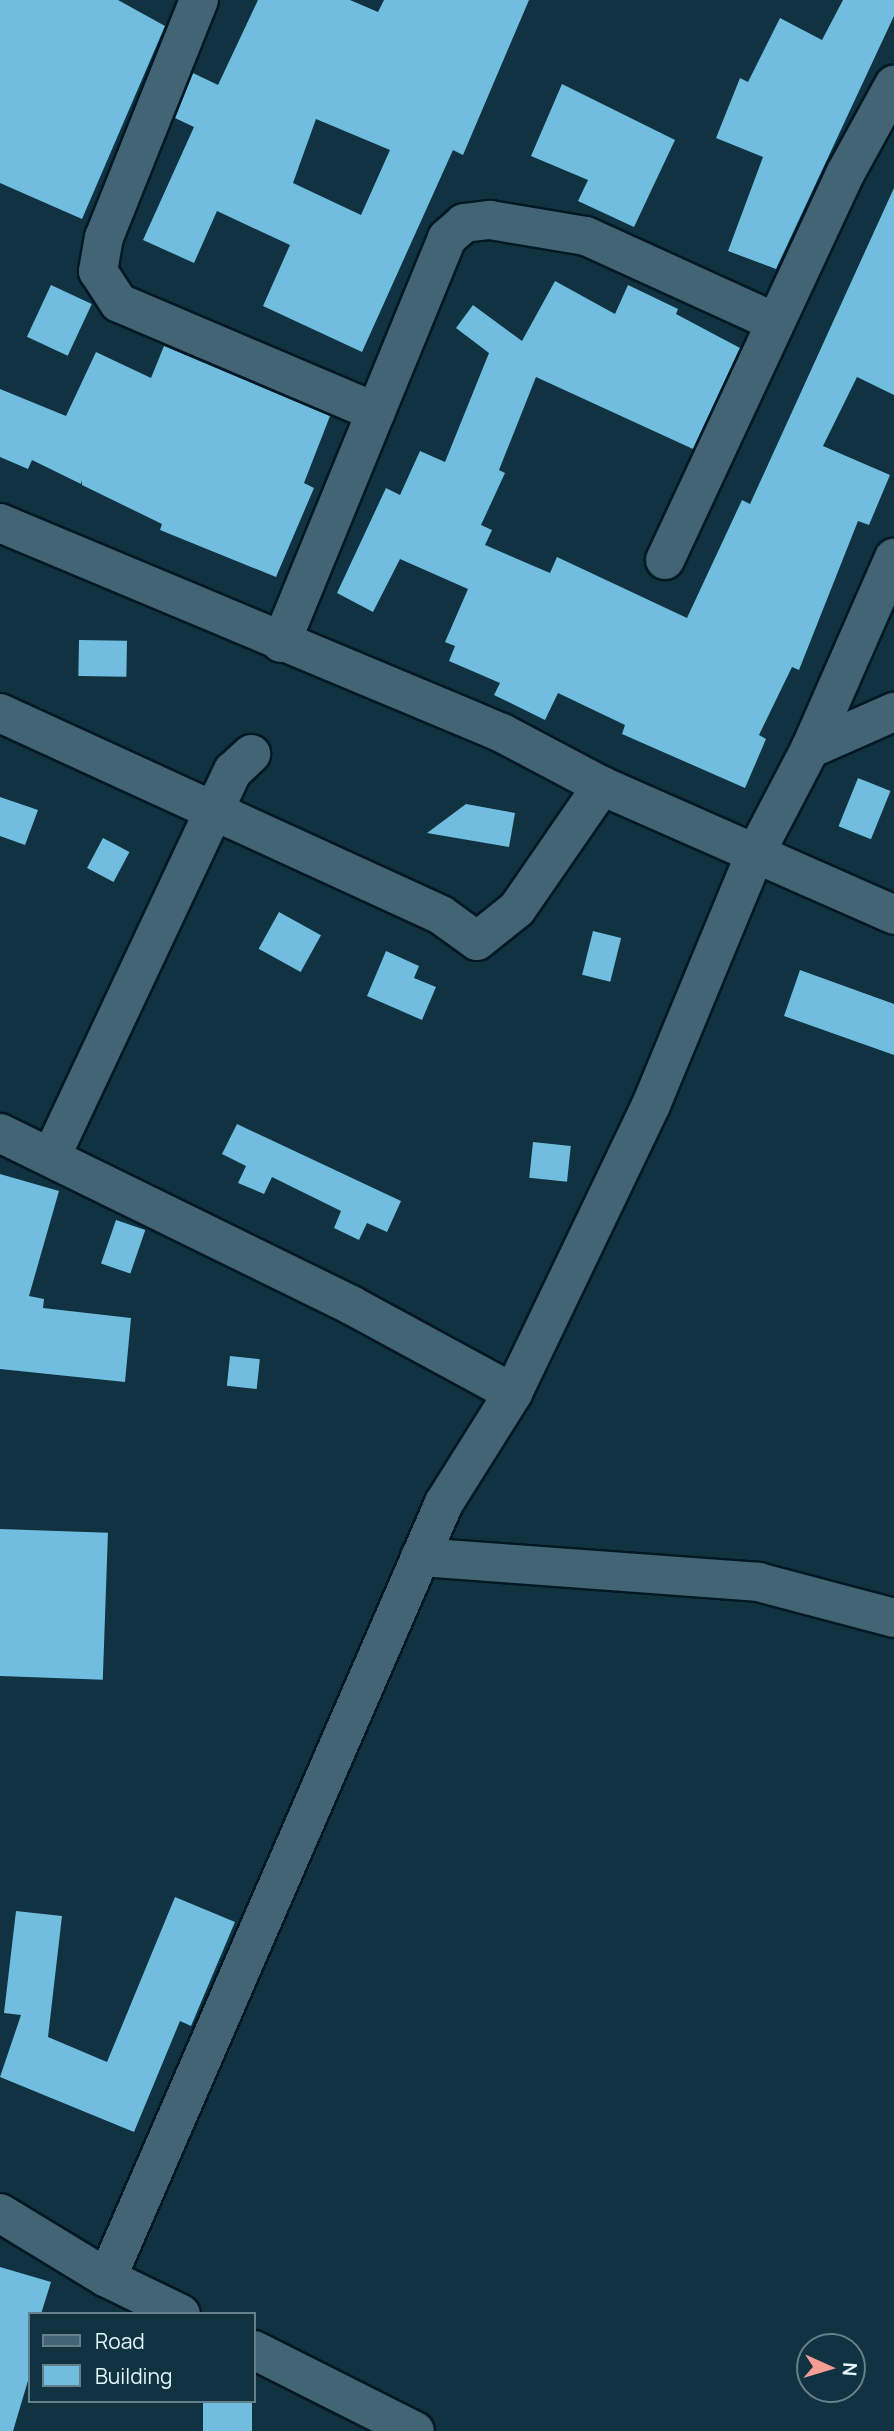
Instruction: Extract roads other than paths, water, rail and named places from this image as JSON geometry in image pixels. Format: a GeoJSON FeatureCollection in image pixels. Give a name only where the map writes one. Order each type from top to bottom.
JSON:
{"type":"FeatureCollection","features":[{"type":"Feature","properties":{"kind":"street"},"geometry":{"type":"LineString","coordinates":[[199,0],[104,237],[98,271],[119,303],[376,412]]}},
{"type":"Feature","properties":{"kind":"street"},"geometry":{"type":"LineString","coordinates":[[665,560],[845,174],[894,85]]}},
{"type":"Feature","properties":{"kind":"street"},"geometry":{"type":"LineString","coordinates":[[281,643],[447,238],[464,223],[490,220],[586,236],[775,322]]}},
{"type":"Feature","properties":{"kind":"street"},"geometry":{"type":"LineString","coordinates":[[0,523],[281,643],[502,733],[601,786],[754,856],[894,915]]}},
{"type":"Feature","properties":{"kind":"street"},"geometry":{"type":"LineString","coordinates":[[107,2278],[444,1503],[513,1393],[651,1105],[754,856],[810,749],[894,558]]}},
{"type":"Feature","properties":{"kind":"street"},"geometry":{"type":"LineString","coordinates":[[810,749],[894,712]]}},
{"type":"Feature","properties":{"kind":"street"},"geometry":{"type":"LineString","coordinates":[[0,713],[215,815],[441,915],[477,941],[517,909],[601,786]]}},
{"type":"Feature","properties":{"kind":"street"},"geometry":{"type":"LineString","coordinates":[[51,1157],[215,815],[233,771],[251,754]]}},
{"type":"Feature","properties":{"kind":"street"},"geometry":{"type":"LineString","coordinates":[[0,1133],[351,1305],[513,1393]]}},
{"type":"Feature","properties":{"kind":"street"},"geometry":{"type":"LineString","coordinates":[[420,1556],[758,1582],[894,1618]]}},
{"type":"Feature","properties":{"kind":"street"},"geometry":{"type":"LineString","coordinates":[[0,2213],[107,2278],[177,2312]]}},
{"type":"Feature","properties":{"kind":"street"},"geometry":{"type":"LineString","coordinates":[[256,2351],[415,2431]]}}]}
